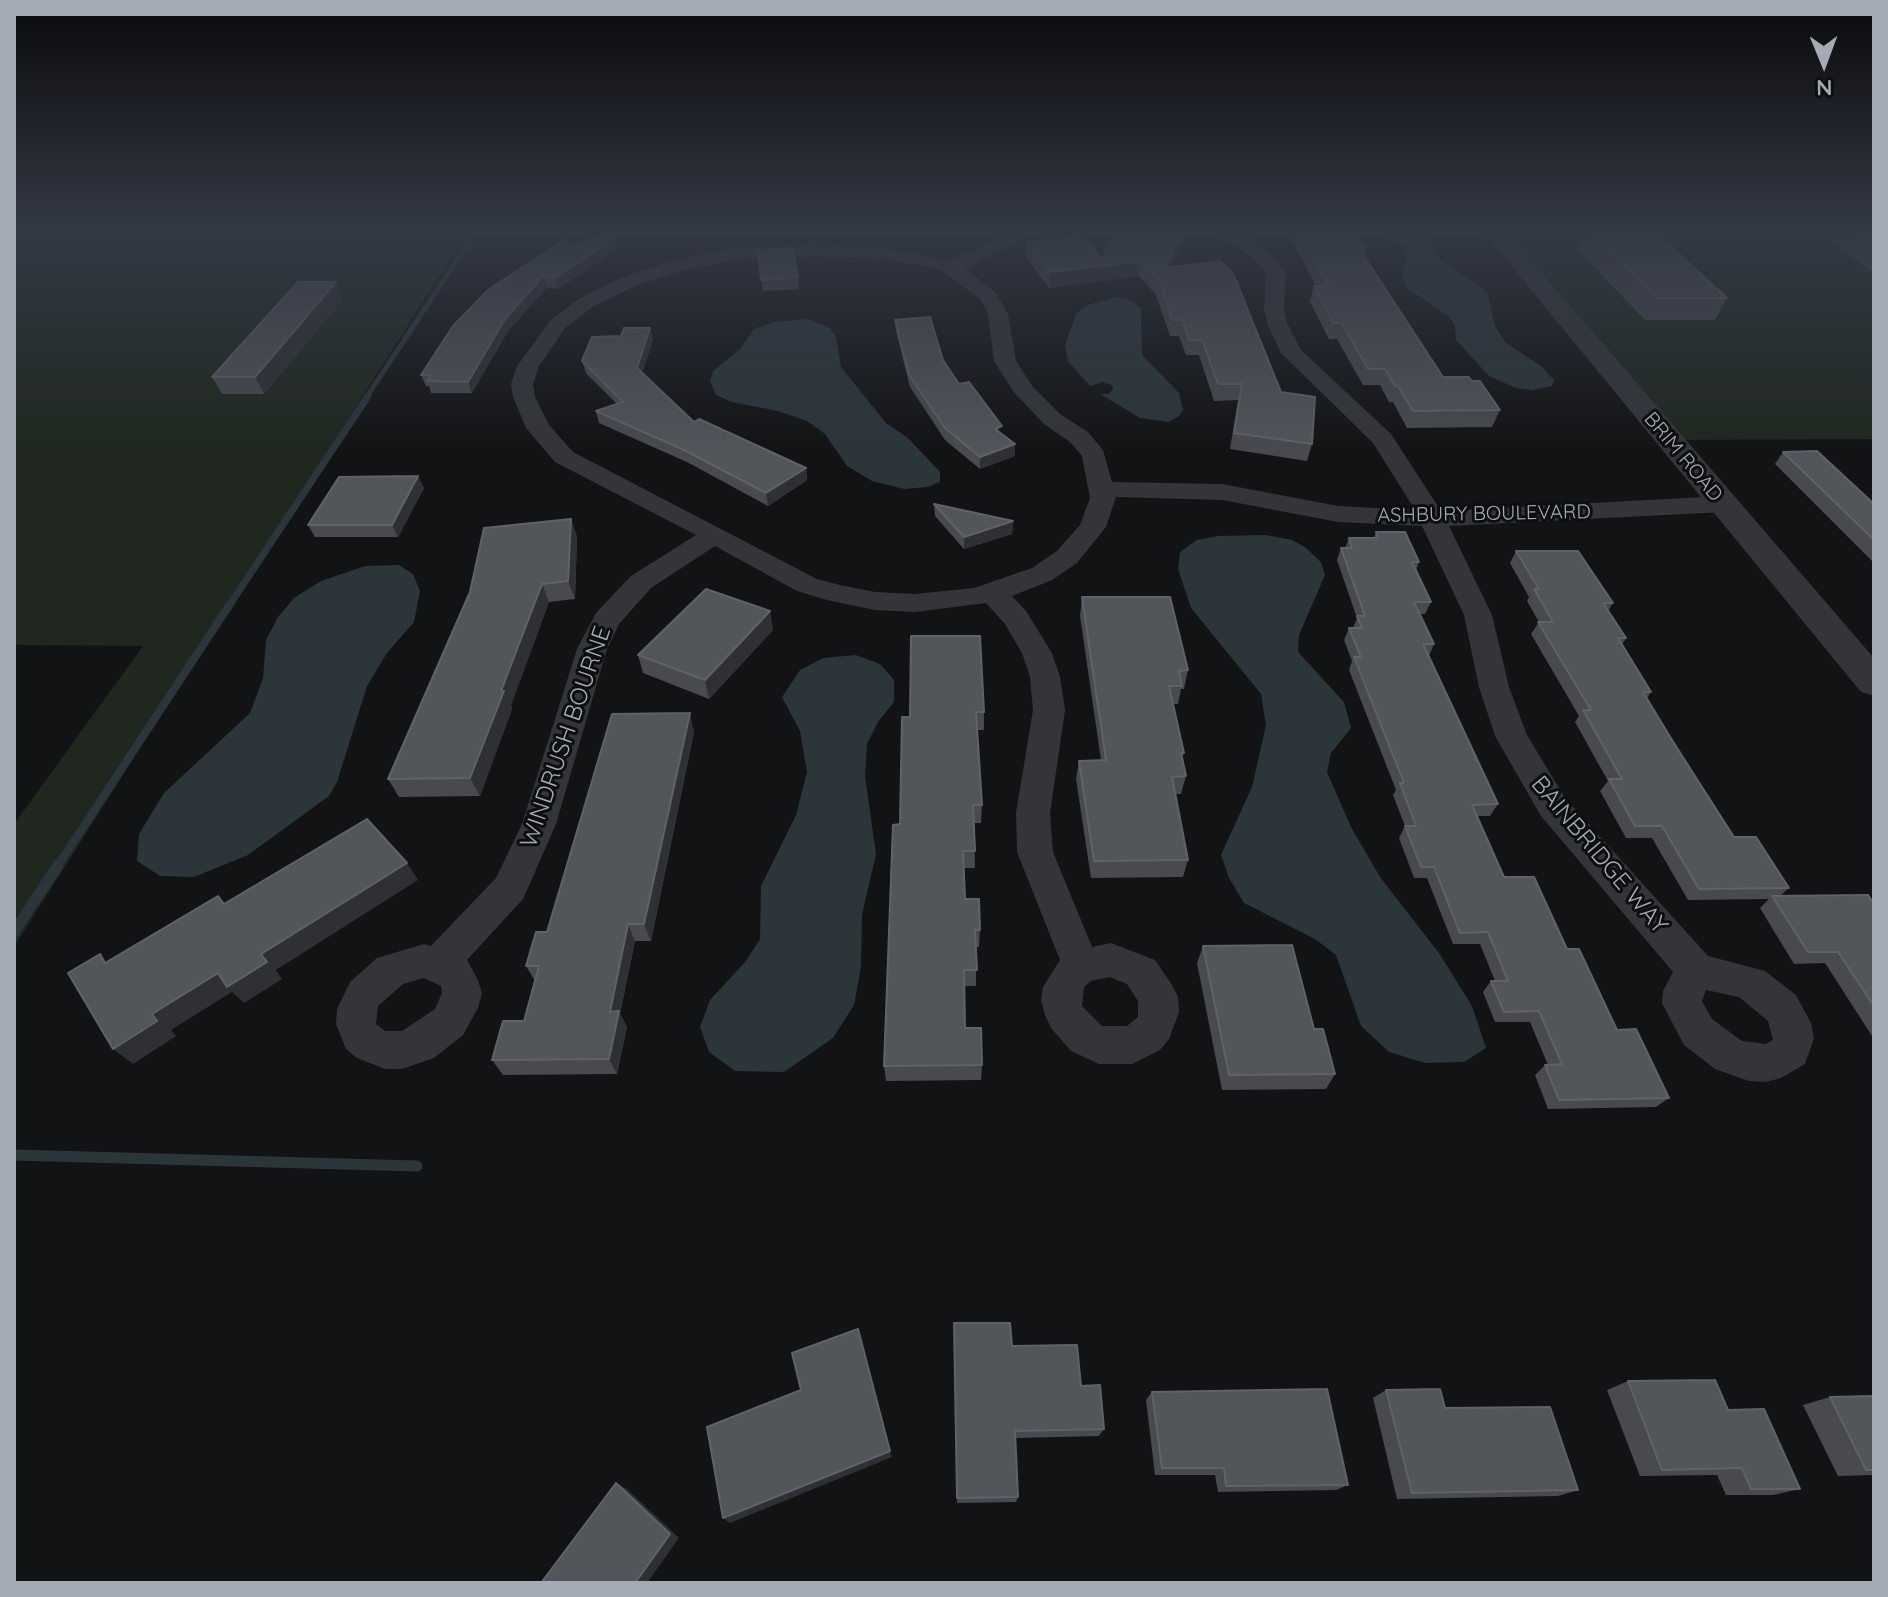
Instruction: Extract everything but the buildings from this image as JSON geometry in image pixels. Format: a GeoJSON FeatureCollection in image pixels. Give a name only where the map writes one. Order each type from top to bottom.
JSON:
{"type":"FeatureCollection","features":[{"type":"Feature","properties":{"kind":"street"},"geometry":{"type":"LineString","coordinates":[[584,305],[558,324],[537,350],[522,384],[530,413],[549,443],[564,457],[807,585],[837,594],[915,603],[993,593],[1042,574],[1078,547],[1098,517],[1102,483],[1094,455],[1079,437],[1052,419],[1024,391],[1005,361],[998,314],[993,305]]}},
{"type":"Feature","properties":{"kind":"street","name":"BAINBRIDGE WAY"},"geometry":{"type":"LineString","coordinates":[[1277,305],[1277,323],[1292,353],[1382,439],[1430,512],[1478,615],[1494,687],[1511,736],[1529,770],[1553,807],[1699,974]]}},
{"type":"Feature","properties":{"kind":"street","name":"BRIM ROAD"},"geometry":{"type":"LineString","coordinates":[[1556,305],[1874,683]]}},
{"type":"Feature","properties":{"kind":"street","name":"ASHBURY BOULEVARD"},"geometry":{"type":"LineString","coordinates":[[1102,483],[1222,492],[1338,514],[1718,497]]}},
{"type":"Feature","properties":{"kind":"street","name":"WINDRUSH BOURNE"},"geometry":{"type":"LineString","coordinates":[[440,963],[510,888],[539,824],[592,649],[606,620],[641,582],[715,534]]}},
{"type":"Feature","properties":{"kind":"street"},"geometry":{"type":"LineString","coordinates":[[993,593],[1016,618],[1037,653],[1045,677],[1049,710],[1033,813],[1035,852],[1081,966]]}},
{"type":"Feature","properties":{"kind":"shaded area"},"geometry":{"type":"Polygon","coordinates":[[[14,305],[421,305],[14,947],[14,824],[143,646],[14,645],[14,305]]]}},
{"type":"Feature","properties":{"kind":"shaded area"},"geometry":{"type":"Polygon","coordinates":[[[1088,305],[1136,305],[1141,308],[1142,355],[1179,393],[1183,410],[1179,416],[1168,422],[1140,418],[1100,394],[1108,394],[1113,390],[1112,385],[1103,382],[1090,386],[1068,361],[1065,346],[1076,314],[1088,305]]]}},
{"type":"Feature","properties":{"kind":"shaded area"},"geometry":{"type":"Polygon","coordinates":[[[1431,305],[1490,305],[1495,326],[1506,343],[1541,366],[1554,380],[1552,386],[1532,390],[1516,388],[1489,376],[1456,340],[1455,325],[1431,305]]]}},
{"type":"Feature","properties":{"kind":"shaded area"},"geometry":{"type":"Polygon","coordinates":[[[1555,305],[1874,305],[1874,439],[1669,440],[1555,305]]]}},
{"type":"Feature","properties":{"kind":"shaded area"},"geometry":{"type":"Polygon","coordinates":[[[808,319],[830,328],[836,337],[841,367],[886,423],[908,438],[940,472],[940,482],[928,487],[904,489],[872,481],[847,466],[825,434],[807,421],[716,395],[710,381],[713,371],[740,349],[754,329],[774,322],[808,319]]]}},
{"type":"Feature","properties":{"kind":"shaded area"},"geometry":{"type":"Polygon","coordinates":[[[1266,535],[1292,540],[1321,562],[1325,575],[1299,635],[1298,652],[1344,702],[1351,728],[1331,753],[1327,772],[1351,827],[1380,877],[1439,953],[1472,1006],[1486,1048],[1464,1062],[1425,1063],[1389,1052],[1361,1026],[1336,955],[1315,939],[1244,903],[1229,878],[1221,855],[1252,787],[1266,725],[1261,694],[1191,608],[1178,569],[1180,552],[1197,540],[1217,536],[1266,535]]]}},
{"type":"Feature","properties":{"kind":"shaded area"},"geometry":{"type":"Polygon","coordinates":[[[399,565],[413,574],[420,591],[414,622],[387,653],[367,686],[337,782],[329,796],[248,855],[194,877],[160,876],[137,861],[139,834],[164,793],[250,713],[263,678],[266,640],[278,617],[294,598],[321,581],[365,566],[399,565]]]}},
{"type":"Feature","properties":{"kind":"shaded area"},"geometry":{"type":"Polygon","coordinates":[[[856,655],[880,664],[894,680],[894,702],[878,722],[867,744],[865,776],[876,854],[862,915],[861,967],[854,1005],[833,1038],[784,1072],[735,1071],[709,1052],[700,1027],[710,1000],[746,961],[760,939],[761,886],[796,815],[807,772],[800,731],[782,697],[800,670],[823,658],[856,655]]]}},
{"type":"Feature","properties":{"kind":"waterway"},"geometry":{"type":"LineString","coordinates":[[366,398],[428,305]]}},
{"type":"Feature","properties":{"kind":"waterway"},"geometry":{"type":"LineString","coordinates":[[229,606],[368,396]]}},
{"type":"Feature","properties":{"kind":"waterway"},"geometry":{"type":"LineString","coordinates":[[57,867],[230,604]]}},
{"type":"Feature","properties":{"kind":"waterway"},"geometry":{"type":"LineString","coordinates":[[14,932],[58,865]]}},
{"type":"Feature","properties":{"kind":"waterway"},"geometry":{"type":"LineString","coordinates":[[14,1155],[417,1166]]}}]}
